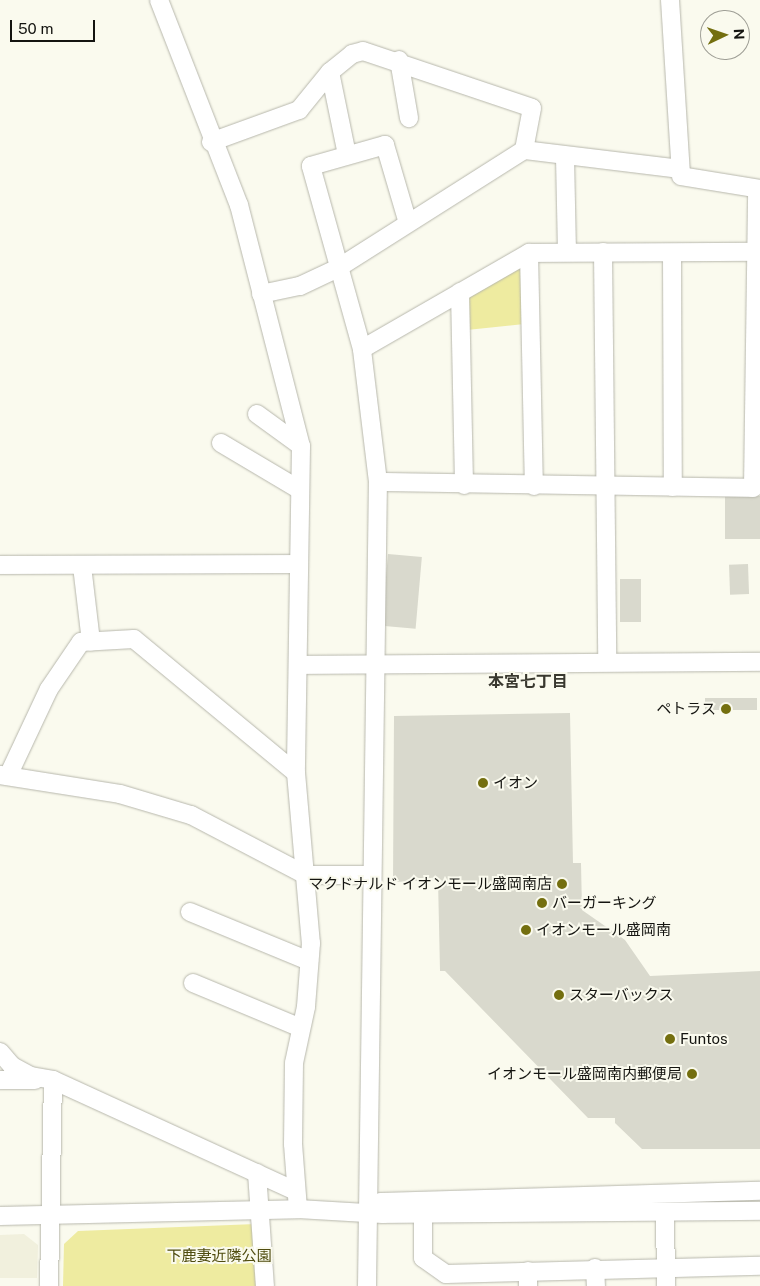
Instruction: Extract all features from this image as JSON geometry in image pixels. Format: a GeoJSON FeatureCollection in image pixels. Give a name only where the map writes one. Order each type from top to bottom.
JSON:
{"type":"FeatureCollection","features":[{"type":"Feature","properties":{"kind":"street"},"geometry":{"type":"LineString","coordinates":[[159,0],[211,142],[240,205],[301,446],[297,564],[296,773],[306,876],[310,961],[294,1063],[296,1191],[298,1209]]}},
{"type":"Feature","properties":{"kind":"street"},"geometry":{"type":"LineString","coordinates":[[378,482],[464,485],[756,488],[755,252],[758,189],[681,176],[670,0]]}},
{"type":"Feature","properties":{"kind":"street"},"geometry":{"type":"LineString","coordinates":[[211,142],[300,110],[330,72],[352,54],[364,51],[399,60],[532,108],[524,150]]}},
{"type":"Feature","properties":{"kind":"street"},"geometry":{"type":"LineString","coordinates":[[399,60],[409,118]]}},
{"type":"Feature","properties":{"kind":"street"},"geometry":{"type":"LineString","coordinates":[[330,72],[347,156]]}},
{"type":"Feature","properties":{"kind":"street"},"geometry":{"type":"LineString","coordinates":[[367,1286],[366,1212],[378,482],[362,348],[338,268],[311,166],[385,145],[408,223]]}},
{"type":"Feature","properties":{"kind":"street"},"geometry":{"type":"LineString","coordinates":[[261,294],[300,286],[338,268],[524,150],[565,157],[680,169]]}},
{"type":"Feature","properties":{"kind":"street"},"geometry":{"type":"LineString","coordinates":[[565,157],[568,251]]}},
{"type":"Feature","properties":{"kind":"street"},"geometry":{"type":"LineString","coordinates":[[362,348],[529,253],[568,251],[755,252]]}},
{"type":"Feature","properties":{"kind":"street"},"geometry":{"type":"LineString","coordinates":[[603,252],[607,486],[607,662]]}},
{"type":"Feature","properties":{"kind":"street"},"geometry":{"type":"LineString","coordinates":[[529,253],[534,486]]}},
{"type":"Feature","properties":{"kind":"street"},"geometry":{"type":"LineString","coordinates":[[672,253],[672,487]]}},
{"type":"Feature","properties":{"kind":"street"},"geometry":{"type":"LineString","coordinates":[[460,292],[464,485]]}},
{"type":"Feature","properties":{"kind":"street"},"geometry":{"type":"LineString","coordinates":[[257,414],[301,446]]}},
{"type":"Feature","properties":{"kind":"street"},"geometry":{"type":"LineString","coordinates":[[221,443],[300,490]]}},
{"type":"Feature","properties":{"kind":"street"},"geometry":{"type":"LineString","coordinates":[[0,565],[297,564]]}},
{"type":"Feature","properties":{"kind":"street"},"geometry":{"type":"LineString","coordinates":[[82,566],[91,641]]}},
{"type":"Feature","properties":{"kind":"street"},"geometry":{"type":"LineString","coordinates":[[296,773],[134,639],[81,642],[49,689],[4,776],[120,794],[191,815],[306,876],[371,875]]}},
{"type":"Feature","properties":{"kind":"street"},"geometry":{"type":"LineString","coordinates":[[298,665],[374,663],[760,662]]}},
{"type":"Feature","properties":{"kind":"street"},"geometry":{"type":"LineString","coordinates":[[190,912],[310,961]]}},
{"type":"Feature","properties":{"kind":"street"},"geometry":{"type":"LineString","coordinates":[[193,983],[301,1028]]}},
{"type":"Feature","properties":{"kind":"street"},"geometry":{"type":"LineString","coordinates":[[0,1052],[12,1066],[53,1080],[296,1191]]}},
{"type":"Feature","properties":{"kind":"street"},"geometry":{"type":"LineString","coordinates":[[0,1080],[53,1080]]}},
{"type":"Feature","properties":{"kind":"street"},"geometry":{"type":"LineString","coordinates":[[50,1286],[53,1080]]}},
{"type":"Feature","properties":{"kind":"street"},"geometry":{"type":"LineString","coordinates":[[257,1173],[264,1286]]}},
{"type":"Feature","properties":{"kind":"street"},"geometry":{"type":"LineString","coordinates":[[366,1212],[381,1202],[760,1191]]}},
{"type":"Feature","properties":{"kind":"street"},"geometry":{"type":"LineString","coordinates":[[537,1198],[539,1204],[602,1203],[632,1212]]}},
{"type":"Feature","properties":{"kind":"street"},"geometry":{"type":"LineString","coordinates":[[0,1216],[298,1209],[423,1215],[760,1211]]}},
{"type":"Feature","properties":{"kind":"street"},"geometry":{"type":"LineString","coordinates":[[665,1212],[666,1286]]}},
{"type":"Feature","properties":{"kind":"street"},"geometry":{"type":"LineString","coordinates":[[423,1215],[422,1258],[446,1274],[528,1278],[595,1268],[760,1266]]}},
{"type":"Feature","properties":{"kind":"street"},"geometry":{"type":"LineString","coordinates":[[595,1268],[596,1286]]}},
{"type":"Feature","properties":{"kind":"shaded area"},"geometry":{"type":"Polygon","coordinates":[[[24,1234],[38,1245],[37,1278],[0,1278],[0,1235],[24,1234]]]}},
{"type":"Feature","properties":{"kind":"green space"},"geometry":{"type":"Polygon","coordinates":[[[523,266],[524,324],[467,330],[465,299],[523,266]]]}},
{"type":"Feature","properties":{"kind":"green space","name":"下鹿妻近隣公園"},"geometry":{"type":"Polygon","coordinates":[[[257,1224],[258,1286],[63,1286],[64,1244],[78,1231],[257,1224]]]}},
{"type":"Feature","properties":{"kind":"building"},"geometry":{"type":"Polygon","coordinates":[[[725,496],[760,496],[760,539],[725,539],[725,496]]]}},
{"type":"Feature","properties":{"kind":"building"},"geometry":{"type":"Polygon","coordinates":[[[388,554],[422,557],[416,629],[382,626],[388,554]]]}},
{"type":"Feature","properties":{"kind":"building"},"geometry":{"type":"Polygon","coordinates":[[[748,564],[749,594],[730,595],[729,565],[748,564]]]}},
{"type":"Feature","properties":{"kind":"building"},"geometry":{"type":"Polygon","coordinates":[[[620,579],[641,579],[641,622],[620,622],[620,579]]]}},
{"type":"Feature","properties":{"kind":"building"},"geometry":{"type":"Polygon","coordinates":[[[705,698],[757,698],[757,710],[705,710],[705,698]]]}},
{"type":"Feature","properties":{"kind":"building","name":"イオンモール盛岡南"},"geometry":{"type":"Polygon","coordinates":[[[570,713],[573,863],[581,863],[582,910],[625,940],[650,976],[760,971],[760,1149],[642,1149],[615,1123],[615,1118],[588,1118],[445,971],[440,971],[438,880],[393,882],[394,716],[570,713]]]}},
{"type":"Feature","properties":{"kind":"place","name":"ペトラス"},"geometry":{"type":"Point","coordinates":[726,709]}},
{"type":"Feature","properties":{"kind":"place","name":"イオン"},"geometry":{"type":"Point","coordinates":[483,783]}},
{"type":"Feature","properties":{"kind":"place","name":"マクドナルド イオンモール盛岡南店"},"geometry":{"type":"Point","coordinates":[562,884]}},
{"type":"Feature","properties":{"kind":"place","name":"バーガーキング"},"geometry":{"type":"Point","coordinates":[542,903]}},
{"type":"Feature","properties":{"kind":"place","name":"イオンモール盛岡南"},"geometry":{"type":"Point","coordinates":[526,930]}},
{"type":"Feature","properties":{"kind":"place","name":"スターバックス"},"geometry":{"type":"Point","coordinates":[559,995]}},
{"type":"Feature","properties":{"kind":"place","name":"Funtos"},"geometry":{"type":"Point","coordinates":[670,1039]}},
{"type":"Feature","properties":{"kind":"place","name":"イオンモール盛岡南内郵便局"},"geometry":{"type":"Point","coordinates":[692,1074]}},
{"type":"Feature","properties":{"kind":"district","name":"本宮七丁目"},"geometry":{"type":"Point","coordinates":[528,682]}}]}
